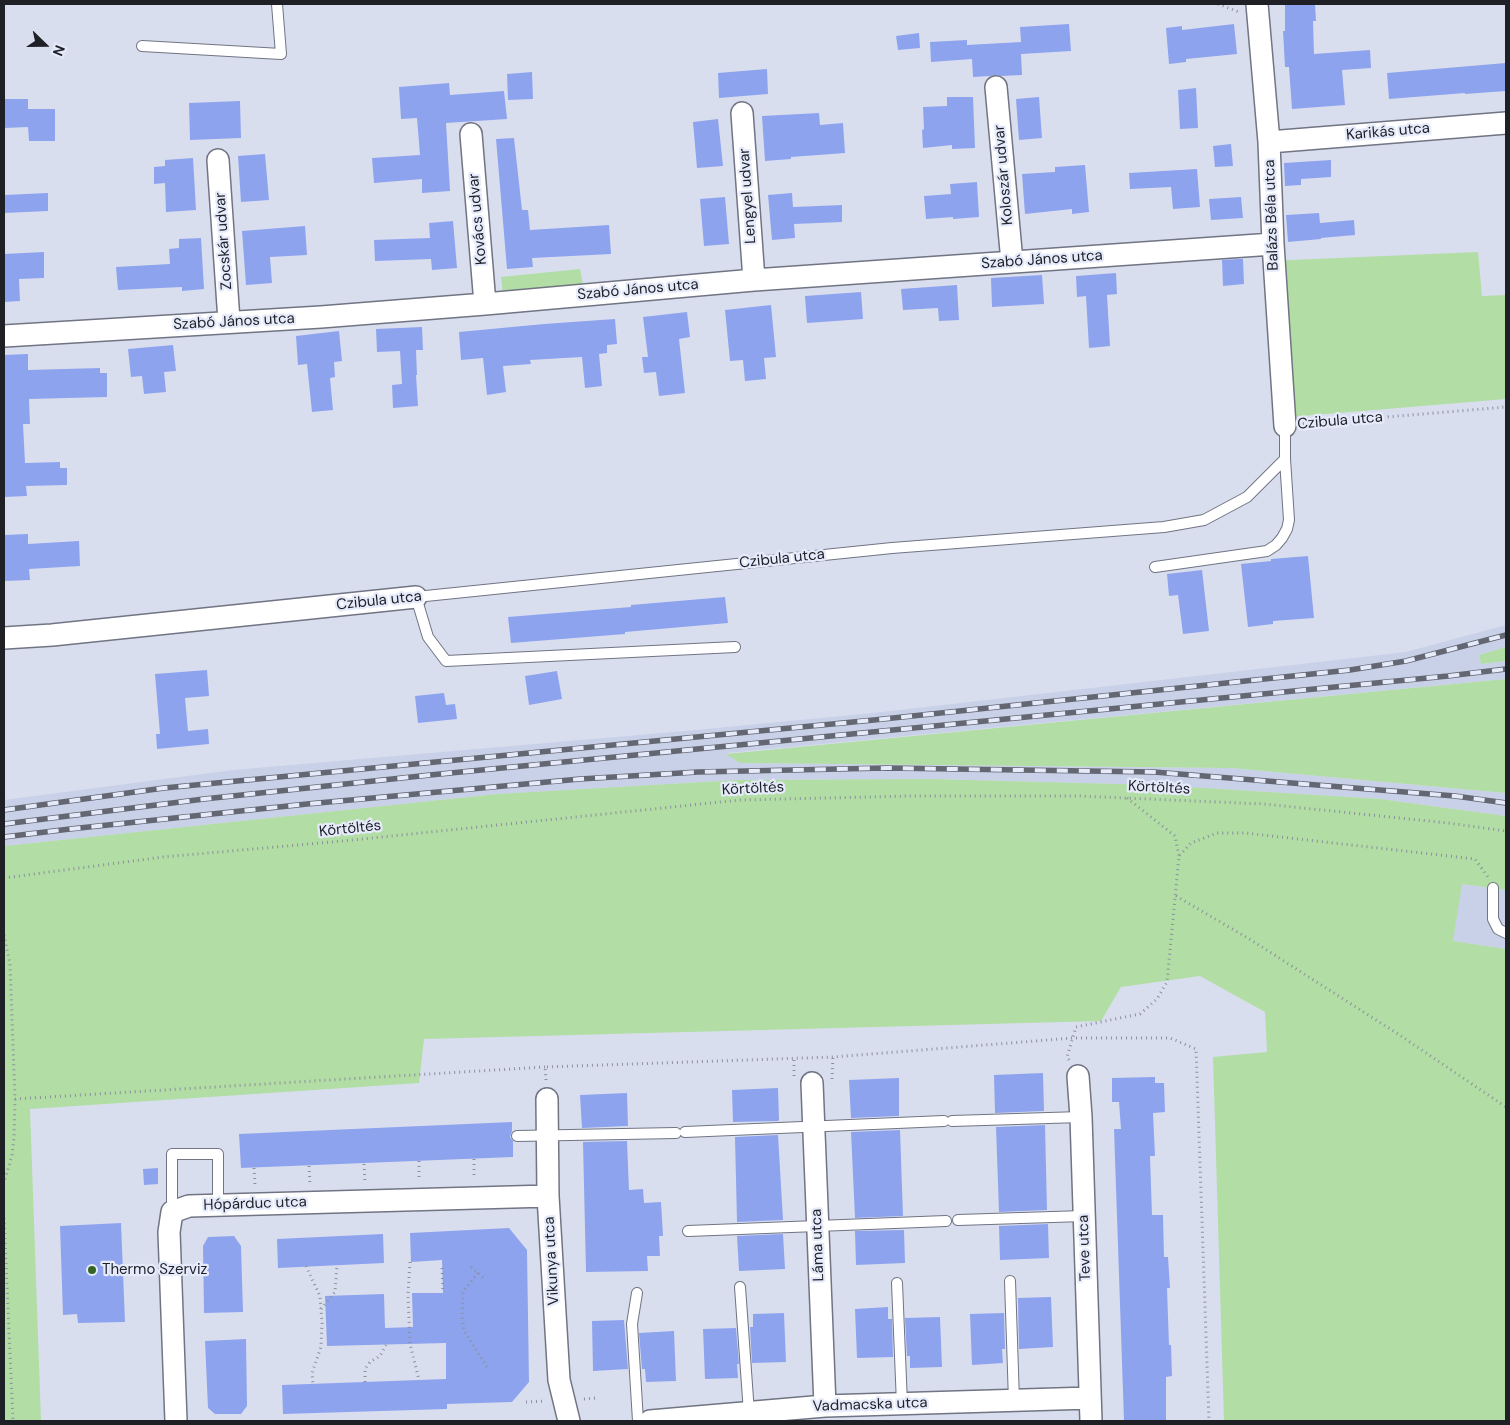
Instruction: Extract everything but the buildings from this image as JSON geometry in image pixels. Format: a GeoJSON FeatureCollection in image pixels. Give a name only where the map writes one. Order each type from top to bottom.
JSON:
{"type":"FeatureCollection","features":[{"type":"Feature","properties":{"kind":"street","name":"Balázs Béla utca"},"geometry":{"type":"LineString","coordinates":[[1257,4],[1270,142],[1273,244],[1285,426]]}},
{"type":"Feature","properties":{"kind":"street","name":"Koloszár udvar"},"geometry":{"type":"LineString","coordinates":[[996,87],[1012,262]]}},
{"type":"Feature","properties":{"kind":"street","name":"Lengyel udvar"},"geometry":{"type":"LineString","coordinates":[[742,113],[754,280]]}},
{"type":"Feature","properties":{"kind":"street","name":"Karikás utca"},"geometry":{"type":"LineString","coordinates":[[1270,142],[1506,123]]}},
{"type":"Feature","properties":{"kind":"street","name":"Kovács udvar"},"geometry":{"type":"LineString","coordinates":[[471,134],[485,304]]}},
{"type":"Feature","properties":{"kind":"street","name":"Zocskár udvar"},"geometry":{"type":"LineString","coordinates":[[218,160],[229,322]]}},
{"type":"Feature","properties":{"kind":"street","name":"Szabó János utca"},"geometry":{"type":"LineString","coordinates":[[4,336],[321,317],[754,280],[1273,244]]}},
{"type":"Feature","properties":{"kind":"street","name":"Czibula utca"},"geometry":{"type":"LineString","coordinates":[[4,638],[52,635],[416,597]]}},
{"type":"Feature","properties":{"kind":"street","name":"Teve utca"},"geometry":{"type":"LineString","coordinates":[[1078,1076],[1091,1421]]}},
{"type":"Feature","properties":{"kind":"street","name":"Láma utca"},"geometry":{"type":"LineString","coordinates":[[813,1080],[825,1406]]}},
{"type":"Feature","properties":{"kind":"street","name":"Vikunya utca"},"geometry":{"type":"LineString","coordinates":[[547,1099],[548,1196],[558,1380],[569,1421]]}},
{"type":"Feature","properties":{"kind":"street","name":"Hópárduc utca"},"geometry":{"type":"LineString","coordinates":[[172,1212],[190,1206],[548,1196]]}},
{"type":"Feature","properties":{"kind":"street"},"geometry":{"type":"LineString","coordinates":[[172,1212],[169,1232],[176,1421]]}},
{"type":"Feature","properties":{"kind":"street","name":"Vadmacska utca"},"geometry":{"type":"LineString","coordinates":[[650,1421],[825,1406],[1090,1398]]}},
{"type":"Feature","properties":{"kind":"lane"},"geometry":{"type":"LineString","coordinates":[[142,46],[281,54],[277,4]]}},
{"type":"Feature","properties":{"kind":"lane","name":"Czibula utca"},"geometry":{"type":"LineString","coordinates":[[416,597],[892,548],[1164,526],[1204,520],[1247,497],[1285,459],[1285,426]]}},
{"type":"Feature","properties":{"kind":"lane"},"geometry":{"type":"LineString","coordinates":[[1155,567],[1267,551],[1276,545],[1287,529],[1289,520],[1285,459]]}},
{"type":"Feature","properties":{"kind":"lane"},"geometry":{"type":"LineString","coordinates":[[416,597],[428,637],[446,661],[735,647]]}},
{"type":"Feature","properties":{"kind":"lane"},"geometry":{"type":"LineString","coordinates":[[1493,888],[1493,919],[1498,929],[1506,933]]}},
{"type":"Feature","properties":{"kind":"lane"},"geometry":{"type":"LineString","coordinates":[[517,1136],[681,1132],[1081,1117]]}},
{"type":"Feature","properties":{"kind":"lane"},"geometry":{"type":"LineString","coordinates":[[172,1212],[172,1154],[218,1154],[218,1205]]}},
{"type":"Feature","properties":{"kind":"lane"},"geometry":{"type":"LineString","coordinates":[[958,1220],[1084,1216]]}},
{"type":"Feature","properties":{"kind":"lane"},"geometry":{"type":"LineString","coordinates":[[688,1231],[946,1221]]}},
{"type":"Feature","properties":{"kind":"lane"},"geometry":{"type":"LineString","coordinates":[[1010,1281],[1014,1401]]}},
{"type":"Feature","properties":{"kind":"lane"},"geometry":{"type":"LineString","coordinates":[[897,1283],[902,1404]]}},
{"type":"Feature","properties":{"kind":"lane"},"geometry":{"type":"LineString","coordinates":[[740,1286],[749,1413]]}},
{"type":"Feature","properties":{"kind":"lane"},"geometry":{"type":"LineString","coordinates":[[637,1294],[632,1324],[638,1421]]}},
{"type":"Feature","properties":{"kind":"path","name":"Czibula utca"},"geometry":{"type":"LineString","coordinates":[[1285,426],[1506,407]]}},
{"type":"Feature","properties":{"kind":"path","name":"Körtöltés"},"geometry":{"type":"LineString","coordinates":[[4,878],[163,857],[343,841],[740,800],[920,796],[1079,796],[1264,804],[1448,823],[1506,831]]}},
{"type":"Feature","properties":{"kind":"path"},"geometry":{"type":"LineString","coordinates":[[1078,1076],[1067,1057],[1076,1027],[1140,1014],[1157,999],[1167,982],[1179,856],[1175,836],[1126,798]]}},
{"type":"Feature","properties":{"kind":"path"},"geometry":{"type":"LineString","coordinates":[[1179,856],[1191,844],[1217,833],[1245,833],[1475,859],[1488,876],[1493,888]]}},
{"type":"Feature","properties":{"kind":"path"},"geometry":{"type":"LineString","coordinates":[[1176,896],[1260,945],[1398,1034],[1506,1107]]}},
{"type":"Feature","properties":{"kind":"path"},"geometry":{"type":"LineString","coordinates":[[4,934],[10,964],[15,1099],[12,1155],[4,1183]]}},
{"type":"Feature","properties":{"kind":"path"},"geometry":{"type":"LineString","coordinates":[[15,1099],[545,1067],[833,1057],[1072,1038],[1170,1038],[1196,1049],[1209,1421]]}},
{"type":"Feature","properties":{"kind":"path"},"geometry":{"type":"LineString","coordinates":[[794,1058],[813,1080],[833,1057]]}},
{"type":"Feature","properties":{"kind":"path"},"geometry":{"type":"LineString","coordinates":[[545,1067],[547,1099]]}},
{"type":"Feature","properties":{"kind":"path"},"geometry":{"type":"LineString","coordinates":[[4,1218],[13,1421]]}},
{"type":"Feature","properties":{"kind":"path"},"geometry":{"type":"LineString","coordinates":[[410,1262],[408,1294],[410,1344],[420,1380]]}},
{"type":"Feature","properties":{"kind":"path"},"geometry":{"type":"LineString","coordinates":[[321,1310],[335,1292],[336,1265]]}},
{"type":"Feature","properties":{"kind":"path"},"geometry":{"type":"LineString","coordinates":[[306,1266],[320,1296],[321,1310],[321,1347],[312,1373],[313,1384]]}},
{"type":"Feature","properties":{"kind":"path"},"geometry":{"type":"LineString","coordinates":[[471,1267],[486,1280]]}},
{"type":"Feature","properties":{"kind":"path"},"geometry":{"type":"LineString","coordinates":[[442,1268],[443,1292]]}},
{"type":"Feature","properties":{"kind":"path"},"geometry":{"type":"LineString","coordinates":[[478,1273],[463,1292],[462,1317],[464,1331],[486,1366]]}},
{"type":"Feature","properties":{"kind":"path"},"geometry":{"type":"LineString","coordinates":[[365,1382],[365,1369],[370,1362],[380,1356],[386,1345]]}},
{"type":"Feature","properties":{"kind":"shaded area"},"geometry":{"type":"Polygon","coordinates":[[[1506,625],[1506,647],[1479,655],[1481,664],[1506,661],[1506,679],[727,753],[740,763],[1231,768],[1506,793],[1506,816],[1380,799],[1157,785],[930,779],[738,780],[497,794],[4,846],[4,800],[233,770],[873,713],[1406,652],[1506,625]]]}},
{"type":"Feature","properties":{"kind":"shaded area"},"geometry":{"type":"Polygon","coordinates":[[[1461,884],[1506,890],[1506,949],[1453,941],[1461,884]]]}},
{"type":"Feature","properties":{"kind":"green space"},"geometry":{"type":"Polygon","coordinates":[[[1478,252],[1482,296],[1506,295],[1506,399],[1278,418],[1267,261],[1478,252]]]}},
{"type":"Feature","properties":{"kind":"green space"},"geometry":{"type":"Polygon","coordinates":[[[580,269],[584,290],[503,295],[501,277],[580,269]]]}},
{"type":"Feature","properties":{"kind":"green space"},"geometry":{"type":"Polygon","coordinates":[[[1506,647],[1506,661],[1481,664],[1479,655],[1506,647]]]}},
{"type":"Feature","properties":{"kind":"green space"},"geometry":{"type":"Polygon","coordinates":[[[1506,679],[1506,793],[1231,768],[740,763],[726,754],[1506,679]]]}},
{"type":"Feature","properties":{"kind":"green space"},"geometry":{"type":"Polygon","coordinates":[[[930,779],[1157,785],[1380,799],[1506,816],[1506,890],[1462,884],[1453,941],[1506,949],[1506,1421],[1224,1421],[1213,1057],[1267,1052],[1265,1012],[1200,976],[1121,987],[1101,1021],[424,1039],[419,1083],[30,1109],[41,1421],[4,1421],[4,846],[497,794],[738,780],[930,779]]]}},
{"type":"Feature","properties":{"kind":"railway"},"geometry":{"type":"LineString","coordinates":[[4,810],[164,788],[874,720],[1350,670],[1406,661],[1506,635]]}},
{"type":"Feature","properties":{"kind":"railway"},"geometry":{"type":"LineString","coordinates":[[4,824],[204,799],[430,775],[1506,669]]}},
{"type":"Feature","properties":{"kind":"railway"},"geometry":{"type":"LineString","coordinates":[[4,837],[307,804],[580,779],[698,772],[887,768],[1154,772],[1455,796],[1506,803]]}},
{"type":"Feature","properties":{"kind":"place","name":"Thermo Szerviz"},"geometry":{"type":"Point","coordinates":[92,1270]}}]}
